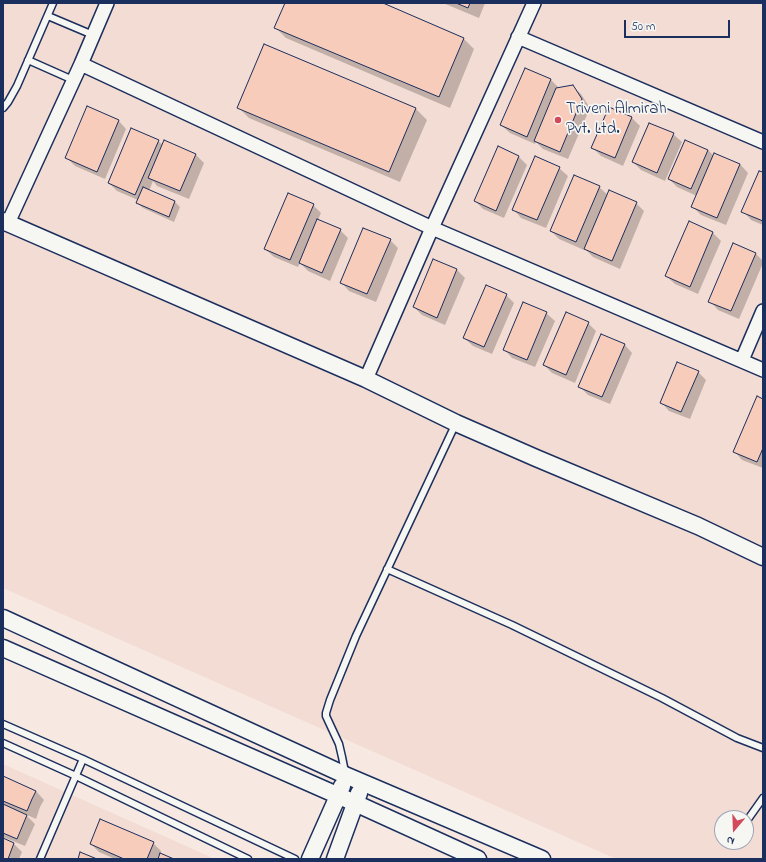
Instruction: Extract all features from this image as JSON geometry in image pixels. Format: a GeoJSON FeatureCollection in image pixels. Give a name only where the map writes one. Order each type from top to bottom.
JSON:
{"type":"FeatureCollection","features":[{"type":"Feature","properties":{"kind":"street"},"geometry":{"type":"LineString","coordinates":[[107,3],[81,64],[6,222],[366,379],[456,423],[698,526],[763,557]]}},
{"type":"Feature","properties":{"kind":"street"},"geometry":{"type":"LineString","coordinates":[[366,379],[432,228],[534,3]]}},
{"type":"Feature","properties":{"kind":"street"},"geometry":{"type":"LineString","coordinates":[[518,37],[763,142]]}},
{"type":"Feature","properties":{"kind":"street"},"geometry":{"type":"LineString","coordinates":[[81,64],[432,228],[763,370]]}},
{"type":"Feature","properties":{"kind":"street"},"geometry":{"type":"LineString","coordinates":[[742,360],[763,311]]}},
{"type":"Feature","properties":{"kind":"street"},"geometry":{"type":"LineString","coordinates":[[3,618],[345,775],[542,859]]}},
{"type":"Feature","properties":{"kind":"street"},"geometry":{"type":"LineString","coordinates":[[3,648],[355,803],[478,859]]}},
{"type":"Feature","properties":{"kind":"street"},"geometry":{"type":"LineString","coordinates":[[310,859],[338,796],[345,775]]}},
{"type":"Feature","properties":{"kind":"street"},"geometry":{"type":"LineString","coordinates":[[335,859],[364,782]]}},
{"type":"Feature","properties":{"kind":"lane"},"geometry":{"type":"LineString","coordinates":[[3,108],[17,86],[53,3]]}},
{"type":"Feature","properties":{"kind":"lane"},"geometry":{"type":"LineString","coordinates":[[48,16],[93,35]]}},
{"type":"Feature","properties":{"kind":"lane"},"geometry":{"type":"LineString","coordinates":[[28,60],[73,80]]}},
{"type":"Feature","properties":{"kind":"lane"},"geometry":{"type":"LineString","coordinates":[[345,775],[339,744],[326,716],[326,712],[356,636],[456,423]]}},
{"type":"Feature","properties":{"kind":"lane"},"geometry":{"type":"LineString","coordinates":[[388,569],[519,628],[662,698],[737,738],[763,748]]}},
{"type":"Feature","properties":{"kind":"lane"},"geometry":{"type":"LineString","coordinates":[[3,724],[83,759],[295,859]]}},
{"type":"Feature","properties":{"kind":"lane"},"geometry":{"type":"LineString","coordinates":[[3,743],[76,776],[248,859]]}},
{"type":"Feature","properties":{"kind":"lane"},"geometry":{"type":"LineString","coordinates":[[40,859],[83,759]]}},
{"type":"Feature","properties":{"kind":"lane"},"geometry":{"type":"LineString","coordinates":[[754,811],[763,798]]}},
{"type":"Feature","properties":{"kind":"shaded area"},"geometry":{"type":"Polygon","coordinates":[[[3,3],[763,3],[763,859],[616,859],[3,588],[3,3]]]}},
{"type":"Feature","properties":{"kind":"shaded area"},"geometry":{"type":"Polygon","coordinates":[[[3,764],[215,859],[3,859],[3,764]]]}},
{"type":"Feature","properties":{"kind":"building"},"geometry":{"type":"Polygon","coordinates":[[[285,3],[383,3],[464,38],[439,97],[274,28],[285,3]]]}},
{"type":"Feature","properties":{"kind":"building"},"geometry":{"type":"Polygon","coordinates":[[[456,3],[470,3],[468,8],[456,3]]]}},
{"type":"Feature","properties":{"kind":"building"},"geometry":{"type":"Polygon","coordinates":[[[264,44],[416,108],[389,172],[237,108],[264,44]]]}},
{"type":"Feature","properties":{"kind":"building"},"geometry":{"type":"Polygon","coordinates":[[[525,68],[551,79],[527,137],[500,125],[525,68]]]}},
{"type":"Feature","properties":{"kind":"building","name":"Triveni Almirah Pvt. Ltd."},"geometry":{"type":"Polygon","coordinates":[[[573,85],[582,99],[560,152],[534,141],[556,88],[573,85]]]}},
{"type":"Feature","properties":{"kind":"building"},"geometry":{"type":"Polygon","coordinates":[[[87,106],[119,120],[97,172],[65,158],[87,106]]]}},
{"type":"Feature","properties":{"kind":"building"},"geometry":{"type":"Polygon","coordinates":[[[609,107],[632,117],[615,158],[591,148],[609,107]]]}},
{"type":"Feature","properties":{"kind":"building"},"geometry":{"type":"Polygon","coordinates":[[[649,123],[674,133],[657,173],[632,162],[649,123]]]}},
{"type":"Feature","properties":{"kind":"building"},"geometry":{"type":"Polygon","coordinates":[[[131,128],[159,140],[135,195],[108,183],[131,128]]]}},
{"type":"Feature","properties":{"kind":"building"},"geometry":{"type":"Polygon","coordinates":[[[164,140],[196,154],[180,191],[148,178],[164,140]]]}},
{"type":"Feature","properties":{"kind":"building"},"geometry":{"type":"Polygon","coordinates":[[[685,140],[708,150],[691,189],[668,179],[685,140]]]}},
{"type":"Feature","properties":{"kind":"building"},"geometry":{"type":"Polygon","coordinates":[[[498,146],[519,156],[496,211],[474,201],[498,146]]]}},
{"type":"Feature","properties":{"kind":"building"},"geometry":{"type":"Polygon","coordinates":[[[714,153],[740,164],[717,218],[691,207],[714,153]]]}},
{"type":"Feature","properties":{"kind":"building"},"geometry":{"type":"Polygon","coordinates":[[[535,156],[560,167],[537,220],[512,210],[535,156]]]}},
{"type":"Feature","properties":{"kind":"building"},"geometry":{"type":"Polygon","coordinates":[[[759,171],[763,172],[763,221],[741,212],[759,171]]]}},
{"type":"Feature","properties":{"kind":"building"},"geometry":{"type":"Polygon","coordinates":[[[574,175],[600,186],[576,242],[550,231],[574,175]]]}},
{"type":"Feature","properties":{"kind":"building"},"geometry":{"type":"Polygon","coordinates":[[[143,187],[175,201],[169,217],[136,203],[143,187]]]}},
{"type":"Feature","properties":{"kind":"building"},"geometry":{"type":"Polygon","coordinates":[[[609,190],[637,202],[612,261],[584,249],[609,190]]]}},
{"type":"Feature","properties":{"kind":"building"},"geometry":{"type":"Polygon","coordinates":[[[288,193],[314,204],[290,260],[264,249],[288,193]]]}},
{"type":"Feature","properties":{"kind":"building"},"geometry":{"type":"Polygon","coordinates":[[[317,219],[341,229],[322,273],[299,263],[317,219]]]}},
{"type":"Feature","properties":{"kind":"building"},"geometry":{"type":"Polygon","coordinates":[[[689,221],[713,232],[690,287],[665,276],[689,221]]]}},
{"type":"Feature","properties":{"kind":"building"},"geometry":{"type":"Polygon","coordinates":[[[363,228],[391,239],[367,294],[340,283],[363,228]]]}},
{"type":"Feature","properties":{"kind":"building"},"geometry":{"type":"Polygon","coordinates":[[[733,243],[756,253],[731,311],[708,302],[733,243]]]}},
{"type":"Feature","properties":{"kind":"building"},"geometry":{"type":"Polygon","coordinates":[[[433,259],[457,269],[437,318],[413,307],[433,259]]]}},
{"type":"Feature","properties":{"kind":"building"},"geometry":{"type":"Polygon","coordinates":[[[486,285],[507,294],[484,347],[463,338],[486,285]]]}},
{"type":"Feature","properties":{"kind":"building"},"geometry":{"type":"Polygon","coordinates":[[[523,302],[547,312],[527,360],[503,350],[523,302]]]}},
{"type":"Feature","properties":{"kind":"building"},"geometry":{"type":"Polygon","coordinates":[[[566,312],[589,322],[566,375],[543,365],[566,312]]]}},
{"type":"Feature","properties":{"kind":"building"},"geometry":{"type":"Polygon","coordinates":[[[601,334],[625,344],[602,397],[578,387],[601,334]]]}},
{"type":"Feature","properties":{"kind":"building"},"geometry":{"type":"Polygon","coordinates":[[[677,362],[699,371],[681,412],[660,403],[677,362]]]}},
{"type":"Feature","properties":{"kind":"building"},"geometry":{"type":"Polygon","coordinates":[[[757,396],[763,399],[763,448],[757,462],[733,452],[757,396]]]}},
{"type":"Feature","properties":{"kind":"building"},"geometry":{"type":"Polygon","coordinates":[[[3,776],[36,791],[27,811],[3,801],[3,776]]]}},
{"type":"Feature","properties":{"kind":"building"},"geometry":{"type":"Polygon","coordinates":[[[3,804],[27,815],[17,839],[3,833],[3,804]]]}},
{"type":"Feature","properties":{"kind":"building"},"geometry":{"type":"Polygon","coordinates":[[[100,819],[154,842],[147,859],[124,859],[90,844],[100,819]]]}},
{"type":"Feature","properties":{"kind":"building"},"geometry":{"type":"Polygon","coordinates":[[[3,838],[14,843],[8,859],[3,859],[3,838]]]}},
{"type":"Feature","properties":{"kind":"building"},"geometry":{"type":"Polygon","coordinates":[[[80,852],[97,859],[78,859],[80,852]]]}},
{"type":"Feature","properties":{"kind":"building"},"geometry":{"type":"Polygon","coordinates":[[[160,853],[174,859],[158,859],[160,853]]]}},
{"type":"Feature","properties":{"kind":"place","name":"Triveni Almirah Pvt. Ltd."},"geometry":{"type":"Point","coordinates":[558,120]}}]}
